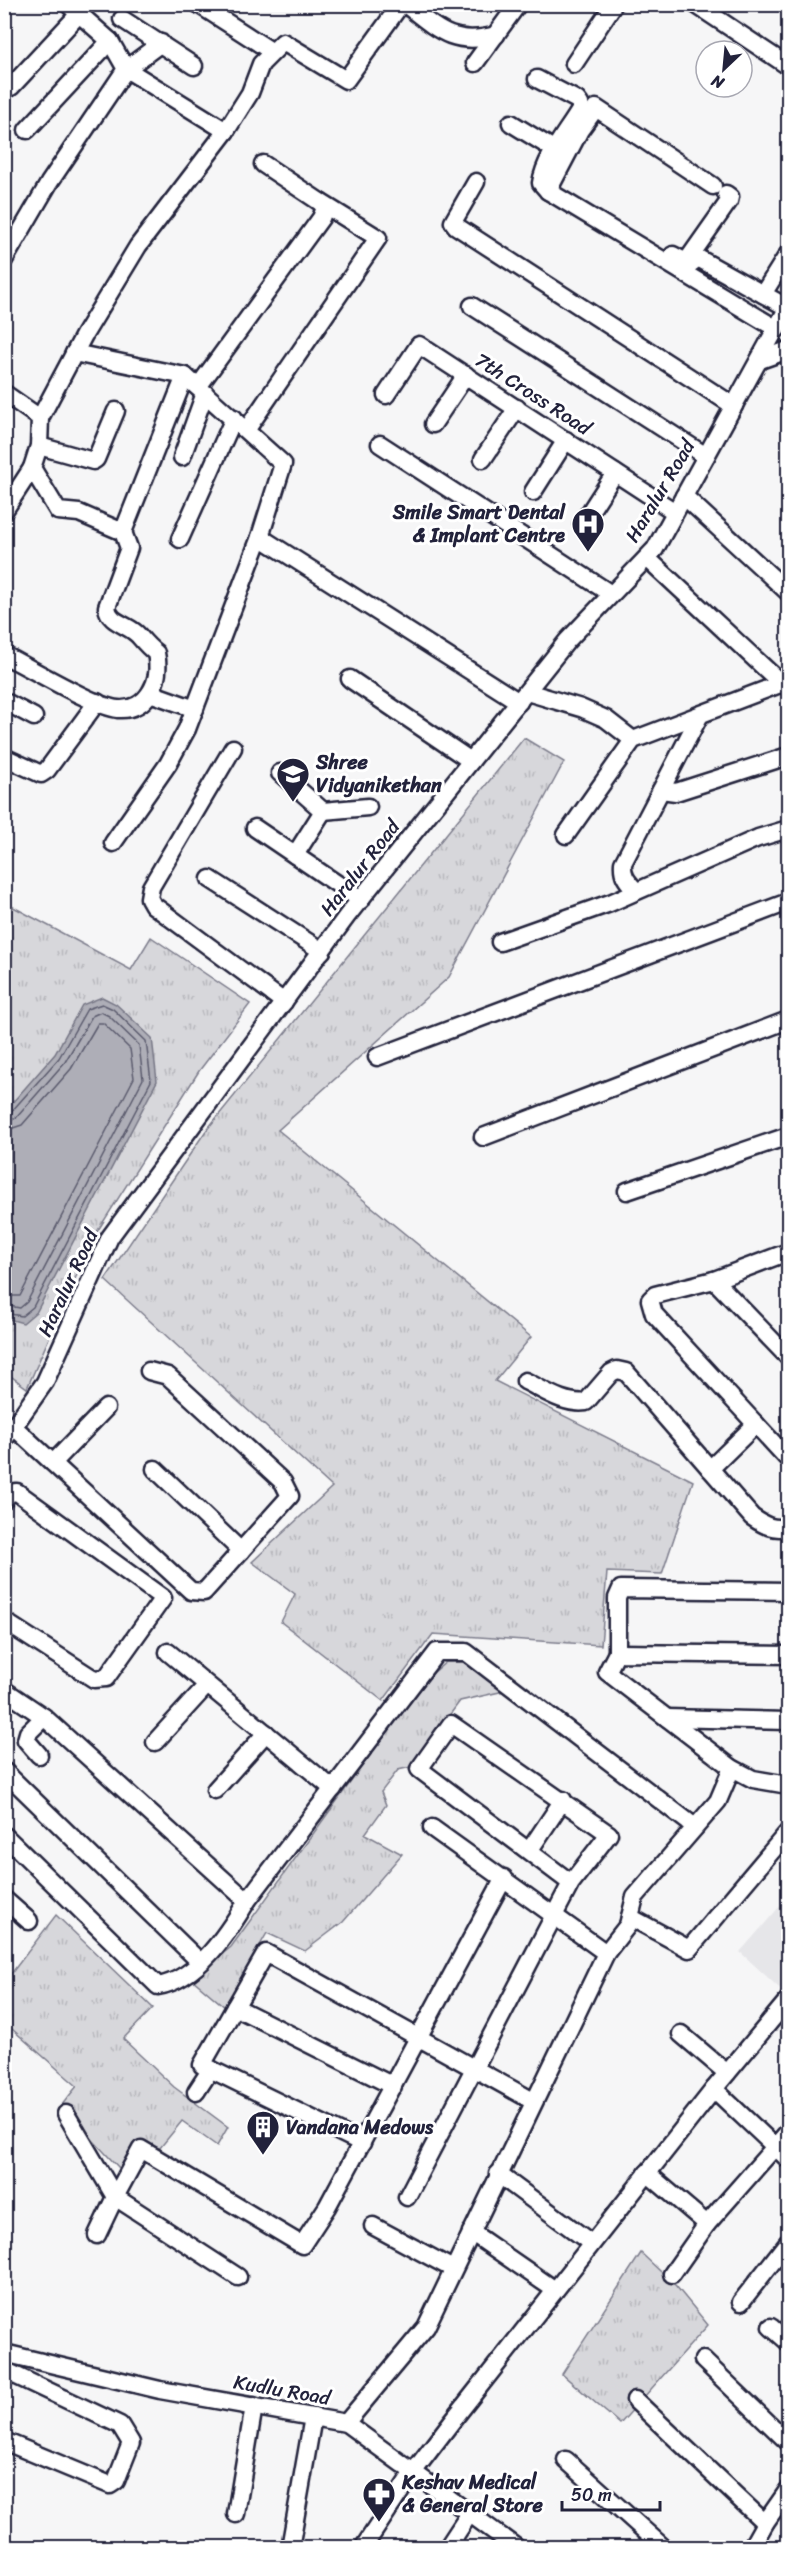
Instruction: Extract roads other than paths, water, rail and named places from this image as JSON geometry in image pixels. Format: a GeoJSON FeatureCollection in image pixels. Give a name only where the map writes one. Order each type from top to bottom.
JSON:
{"type":"FeatureCollection","features":[{"type":"Feature","properties":{"kind":"street"},"geometry":{"type":"LineString","coordinates":[[4,511],[32,468],[39,446],[40,418],[74,353],[138,246],[226,131],[250,93],[261,64],[271,51],[283,42],[346,80],[403,4],[439,30],[455,37],[469,40],[496,35]]}},
{"type":"Feature","properties":{"kind":"street"},"geometry":{"type":"LineString","coordinates":[[475,63],[519,4]]}},
{"type":"Feature","properties":{"kind":"street"},"geometry":{"type":"LineString","coordinates":[[574,64],[614,4]]}},
{"type":"Feature","properties":{"kind":"street"},"geometry":{"type":"LineString","coordinates":[[695,4],[789,66]]}},
{"type":"Feature","properties":{"kind":"street"},"geometry":{"type":"LineString","coordinates":[[205,6],[271,51]]}},
{"type":"Feature","properties":{"kind":"street"},"geometry":{"type":"LineString","coordinates":[[11,87],[74,9],[110,41],[126,69],[226,131]]}},
{"type":"Feature","properties":{"kind":"street"},"geometry":{"type":"LineString","coordinates":[[122,19],[194,66]]}},
{"type":"Feature","properties":{"kind":"street"},"geometry":{"type":"LineString","coordinates":[[27,130],[110,41]]}},
{"type":"Feature","properties":{"kind":"street"},"geometry":{"type":"LineString","coordinates":[[4,260],[49,183],[126,69],[161,43]]}},
{"type":"Feature","properties":{"kind":"street"},"geometry":{"type":"LineString","coordinates":[[537,79],[577,100],[580,104],[580,110],[555,150],[541,183],[686,262],[692,264],[698,258],[788,308]]}},
{"type":"Feature","properties":{"kind":"street"},"geometry":{"type":"LineString","coordinates":[[549,187],[580,130],[596,108],[730,197],[686,262]]}},
{"type":"Feature","properties":{"kind":"street"},"geometry":{"type":"LineString","coordinates":[[512,123],[555,150]]}},
{"type":"Feature","properties":{"kind":"street"},"geometry":{"type":"LineString","coordinates":[[247,429],[378,238],[263,164]]}},
{"type":"Feature","properties":{"kind":"street"},"geometry":{"type":"LineString","coordinates":[[476,182],[456,215],[453,222],[456,226],[734,406]]}},
{"type":"Feature","properties":{"kind":"street"},"geometry":{"type":"LineString","coordinates":[[549,187],[777,329]]}},
{"type":"Feature","properties":{"kind":"street"},"geometry":{"type":"LineString","coordinates":[[123,532],[196,386],[321,218],[325,208],[320,202]]}},
{"type":"Feature","properties":{"kind":"street"},"geometry":{"type":"LineString","coordinates":[[763,294],[786,263]]}},
{"type":"Feature","properties":{"kind":"street"},"geometry":{"type":"LineString","coordinates":[[472,306],[706,456]]}},
{"type":"Feature","properties":{"kind":"street","name":"Haralur Road"},"geometry":{"type":"LineString","coordinates":[[9,1433],[45,1382],[110,1237],[322,951],[471,761],[567,641],[655,549],[788,308]]}},
{"type":"Feature","properties":{"kind":"street","name":"7th Cross Road"},"geometry":{"type":"LineString","coordinates":[[386,395],[419,345],[675,512]]}},
{"type":"Feature","properties":{"kind":"street"},"geometry":{"type":"LineString","coordinates":[[759,360],[789,350]]}},
{"type":"Feature","properties":{"kind":"street"},"geometry":{"type":"LineString","coordinates":[[74,353],[196,386],[284,464],[260,537],[179,746],[113,843]]}},
{"type":"Feature","properties":{"kind":"street"},"geometry":{"type":"LineString","coordinates":[[433,424],[466,375]]}},
{"type":"Feature","properties":{"kind":"street"},"geometry":{"type":"LineString","coordinates":[[182,457],[196,386]]}},
{"type":"Feature","properties":{"kind":"street"},"geometry":{"type":"LineString","coordinates":[[4,393],[40,418]]}},
{"type":"Feature","properties":{"kind":"street"},"geometry":{"type":"LineString","coordinates":[[483,459],[517,408]]}},
{"type":"Feature","properties":{"kind":"street"},"geometry":{"type":"LineString","coordinates":[[39,446],[93,461],[96,459],[116,411]]}},
{"type":"Feature","properties":{"kind":"street"},"geometry":{"type":"LineString","coordinates":[[180,539],[234,418]]}},
{"type":"Feature","properties":{"kind":"street"},"geometry":{"type":"LineString","coordinates":[[532,492],[566,440]]}},
{"type":"Feature","properties":{"kind":"street"},"geometry":{"type":"LineString","coordinates":[[380,444],[611,594]]}},
{"type":"Feature","properties":{"kind":"street"},"geometry":{"type":"LineString","coordinates":[[4,654],[107,707],[131,709],[141,704],[150,693],[159,668],[156,653],[145,645],[138,635],[114,620],[108,613],[107,607],[129,548],[123,532],[79,513],[58,510],[32,468]]}},
{"type":"Feature","properties":{"kind":"street"},"geometry":{"type":"LineString","coordinates":[[582,524],[615,473]]}},
{"type":"Feature","properties":{"kind":"street"},"geometry":{"type":"LineString","coordinates":[[684,496],[789,592]]}},
{"type":"Feature","properties":{"kind":"street"},"geometry":{"type":"LineString","coordinates":[[260,537],[523,697],[581,708],[606,719],[633,740]]}},
{"type":"Feature","properties":{"kind":"street"},"geometry":{"type":"LineString","coordinates":[[566,835],[633,740],[786,683],[647,558]]}},
{"type":"Feature","properties":{"kind":"street"},"geometry":{"type":"LineString","coordinates":[[350,679],[471,761]]}},
{"type":"Feature","properties":{"kind":"street"},"geometry":{"type":"LineString","coordinates":[[150,693],[195,709]]}},
{"type":"Feature","properties":{"kind":"street"},"geometry":{"type":"LineString","coordinates":[[4,701],[34,717]]}},
{"type":"Feature","properties":{"kind":"street"},"geometry":{"type":"LineString","coordinates":[[4,757],[40,774],[46,770],[97,702]]}},
{"type":"Feature","properties":{"kind":"street"},"geometry":{"type":"LineString","coordinates":[[636,891],[622,873],[623,863],[700,715]]}},
{"type":"Feature","properties":{"kind":"street"},"geometry":{"type":"LineString","coordinates":[[233,748],[151,887],[148,898],[153,905],[284,1002]]}},
{"type":"Feature","properties":{"kind":"street"},"geometry":{"type":"LineString","coordinates":[[661,790],[676,792],[789,756]]}},
{"type":"Feature","properties":{"kind":"street"},"geometry":{"type":"LineString","coordinates":[[280,773],[323,811],[368,807]]}},
{"type":"Feature","properties":{"kind":"street"},"geometry":{"type":"LineString","coordinates":[[295,855],[323,811]]}},
{"type":"Feature","properties":{"kind":"street"},"geometry":{"type":"LineString","coordinates":[[255,828],[361,900]]}},
{"type":"Feature","properties":{"kind":"street"},"geometry":{"type":"LineString","coordinates":[[500,942],[636,891],[758,838],[789,828]]}},
{"type":"Feature","properties":{"kind":"street"},"geometry":{"type":"LineString","coordinates":[[210,879],[322,951]]}},
{"type":"Feature","properties":{"kind":"street"},"geometry":{"type":"LineString","coordinates":[[377,1057],[789,902]]}},
{"type":"Feature","properties":{"kind":"street"},"geometry":{"type":"LineString","coordinates":[[483,1137],[789,1020]]}},
{"type":"Feature","properties":{"kind":"street"},"geometry":{"type":"LineString","coordinates":[[627,1191],[789,1136]]}},
{"type":"Feature","properties":{"kind":"street"},"geometry":{"type":"LineString","coordinates":[[789,1252],[714,1280],[656,1294],[650,1300],[654,1314],[789,1459]]}},
{"type":"Feature","properties":{"kind":"street"},"geometry":{"type":"LineString","coordinates":[[714,1280],[789,1357]]}},
{"type":"Feature","properties":{"kind":"street"},"geometry":{"type":"LineString","coordinates":[[525,1381],[564,1400],[577,1403],[586,1402],[611,1373],[617,1370],[626,1372],[752,1517],[765,1527],[777,1530],[789,1527]]}},
{"type":"Feature","properties":{"kind":"street"},"geometry":{"type":"LineString","coordinates":[[9,1433],[53,1463],[191,1591],[204,1592],[290,1496],[283,1482],[168,1376],[149,1371]]}},
{"type":"Feature","properties":{"kind":"street"},"geometry":{"type":"LineString","coordinates":[[53,1463],[106,1408]]}},
{"type":"Feature","properties":{"kind":"street"},"geometry":{"type":"LineString","coordinates":[[710,1469],[756,1424]]}},
{"type":"Feature","properties":{"kind":"street"},"geometry":{"type":"LineString","coordinates":[[155,1469],[241,1551]]}},
{"type":"Feature","properties":{"kind":"street"},"geometry":{"type":"LineString","coordinates":[[4,1500],[9,1493],[17,1492],[163,1598],[106,1678],[94,1679],[4,1621]]}},
{"type":"Feature","properties":{"kind":"street"},"geometry":{"type":"LineString","coordinates":[[789,1590],[621,1589],[617,1598],[617,1653],[607,1672],[732,1768],[745,1776],[764,1782],[789,1785]]}},
{"type":"Feature","properties":{"kind":"street"},"geometry":{"type":"LineString","coordinates":[[168,1652],[333,1788]]}},
{"type":"Feature","properties":{"kind":"street"},"geometry":{"type":"LineString","coordinates":[[4,1835],[158,1986],[171,1983],[200,1962],[230,1930],[247,1901],[437,1652],[466,1652],[695,1827]]}},
{"type":"Feature","properties":{"kind":"street"},"geometry":{"type":"LineString","coordinates":[[617,1653],[789,1655]]}},
{"type":"Feature","properties":{"kind":"street"},"geometry":{"type":"LineString","coordinates":[[156,1742],[207,1685]]}},
{"type":"Feature","properties":{"kind":"street"},"geometry":{"type":"LineString","coordinates":[[4,1690],[44,1717],[247,1901]]}},
{"type":"Feature","properties":{"kind":"street"},"geometry":{"type":"LineString","coordinates":[[39,1755],[26,1740],[28,1733],[44,1717]]}},
{"type":"Feature","properties":{"kind":"street"},"geometry":{"type":"LineString","coordinates":[[667,1718],[789,1721]]}},
{"type":"Feature","properties":{"kind":"street"},"geometry":{"type":"LineString","coordinates":[[407,2197],[571,1883],[609,1834],[451,1724],[419,1769],[571,1883]]}},
{"type":"Feature","properties":{"kind":"street"},"geometry":{"type":"LineString","coordinates":[[215,1790],[266,1733]]}},
{"type":"Feature","properties":{"kind":"street"},"geometry":{"type":"LineString","coordinates":[[346,2423],[426,2326],[606,1953],[628,1925],[635,1897],[718,1801],[732,1768]]}},
{"type":"Feature","properties":{"kind":"street"},"geometry":{"type":"LineString","coordinates":[[4,1771],[200,1962]]}},
{"type":"Feature","properties":{"kind":"street"},"geometry":{"type":"LineString","coordinates":[[529,1851],[563,1800]]}},
{"type":"Feature","properties":{"kind":"street"},"geometry":{"type":"LineString","coordinates":[[432,1828],[606,1953]]}},
{"type":"Feature","properties":{"kind":"street"},"geometry":{"type":"LineString","coordinates":[[630,1917],[689,1949],[789,1832]]}},
{"type":"Feature","properties":{"kind":"street"},"geometry":{"type":"LineString","coordinates":[[96,2235],[141,2149],[302,2245],[327,2207],[362,2144],[466,1944],[504,1878]]}},
{"type":"Feature","properties":{"kind":"street"},"geometry":{"type":"LineString","coordinates":[[4,1899],[29,1922]]}},
{"type":"Feature","properties":{"kind":"street"},"geometry":{"type":"LineString","coordinates":[[362,2144],[202,2065],[266,1953],[533,2101]]}},
{"type":"Feature","properties":{"kind":"street"},"geometry":{"type":"LineString","coordinates":[[363,2547],[414,2471],[591,2243],[714,2089],[789,2000]]}},
{"type":"Feature","properties":{"kind":"street"},"geometry":{"type":"LineString","coordinates":[[235,2007],[393,2086]]}},
{"type":"Feature","properties":{"kind":"street"},"geometry":{"type":"LineString","coordinates":[[681,2034],[728,2073]]}},
{"type":"Feature","properties":{"kind":"street"},"geometry":{"type":"LineString","coordinates":[[196,2091],[211,2069]]}},
{"type":"Feature","properties":{"kind":"street"},"geometry":{"type":"LineString","coordinates":[[714,2089],[789,2159]]}},
{"type":"Feature","properties":{"kind":"street"},"geometry":{"type":"LineString","coordinates":[[66,2114],[115,2198],[238,2277]]}},
{"type":"Feature","properties":{"kind":"street"},"geometry":{"type":"LineString","coordinates":[[672,2274],[707,2224],[774,2146],[789,2132]]}},
{"type":"Feature","properties":{"kind":"street"},"geometry":{"type":"LineString","coordinates":[[647,2173],[707,2224]]}},
{"type":"Feature","properties":{"kind":"street"},"geometry":{"type":"LineString","coordinates":[[498,2174],[591,2243]]}},
{"type":"Feature","properties":{"kind":"street"},"geometry":{"type":"LineString","coordinates":[[373,2226],[453,2269]]}},
{"type":"Feature","properties":{"kind":"street"},"geometry":{"type":"LineString","coordinates":[[471,2232],[555,2290]]}},
{"type":"Feature","properties":{"kind":"street"},"geometry":{"type":"LineString","coordinates":[[741,2302],[789,2242]]}},
{"type":"Feature","properties":{"kind":"street"},"geometry":{"type":"LineString","coordinates":[[771,2327],[789,2342]]}},
{"type":"Feature","properties":{"kind":"street","name":"Kudlu Road"},"geometry":{"type":"LineString","coordinates":[[4,2353],[160,2390],[346,2423],[517,2547]]}},
{"type":"Feature","properties":{"kind":"street"},"geometry":{"type":"LineString","coordinates":[[703,2360],[789,2442]]}},
{"type":"Feature","properties":{"kind":"street"},"geometry":{"type":"LineString","coordinates":[[4,2370],[120,2426],[131,2443],[116,2481],[110,2485],[4,2441]]}},
{"type":"Feature","properties":{"kind":"street"},"geometry":{"type":"LineString","coordinates":[[635,2400],[765,2523]]}},
{"type":"Feature","properties":{"kind":"street"},"geometry":{"type":"LineString","coordinates":[[236,2514],[254,2406]]}},
{"type":"Feature","properties":{"kind":"street"},"geometry":{"type":"LineString","coordinates":[[290,2547],[313,2417]]}},
{"type":"Feature","properties":{"kind":"street"},"geometry":{"type":"LineString","coordinates":[[566,2460],[664,2547]]}},
{"type":"Feature","properties":{"kind":"street"},"geometry":{"type":"LineString","coordinates":[[751,2547],[789,2490]]}},
{"type":"Feature","properties":{"kind":"street"},"geometry":{"type":"LineString","coordinates":[[447,2547],[470,2513]]}},
{"type":"Feature","properties":{"kind":"water"},"geometry":{"type":"Polygon","coordinates":[[[102,997],[116,1004],[152,1038],[157,1081],[37,1311],[23,1323],[5,1318],[5,1111],[55,1054],[82,1005],[102,997]]]}},
{"type":"Feature","properties":{"kind":"place","name":"Smile Smart Dental & Implant Centre"},"geometry":{"type":"Point","coordinates":[588,553]}},
{"type":"Feature","properties":{"kind":"place","name":"Shree Vidyanikethan"},"geometry":{"type":"Point","coordinates":[293,803]}},
{"type":"Feature","properties":{"kind":"place","name":"Vandana Medows"},"geometry":{"type":"Point","coordinates":[263,2156]}},
{"type":"Feature","properties":{"kind":"place","name":"Keshav Medical & General Store"},"geometry":{"type":"Point","coordinates":[379,2523]}}]}
